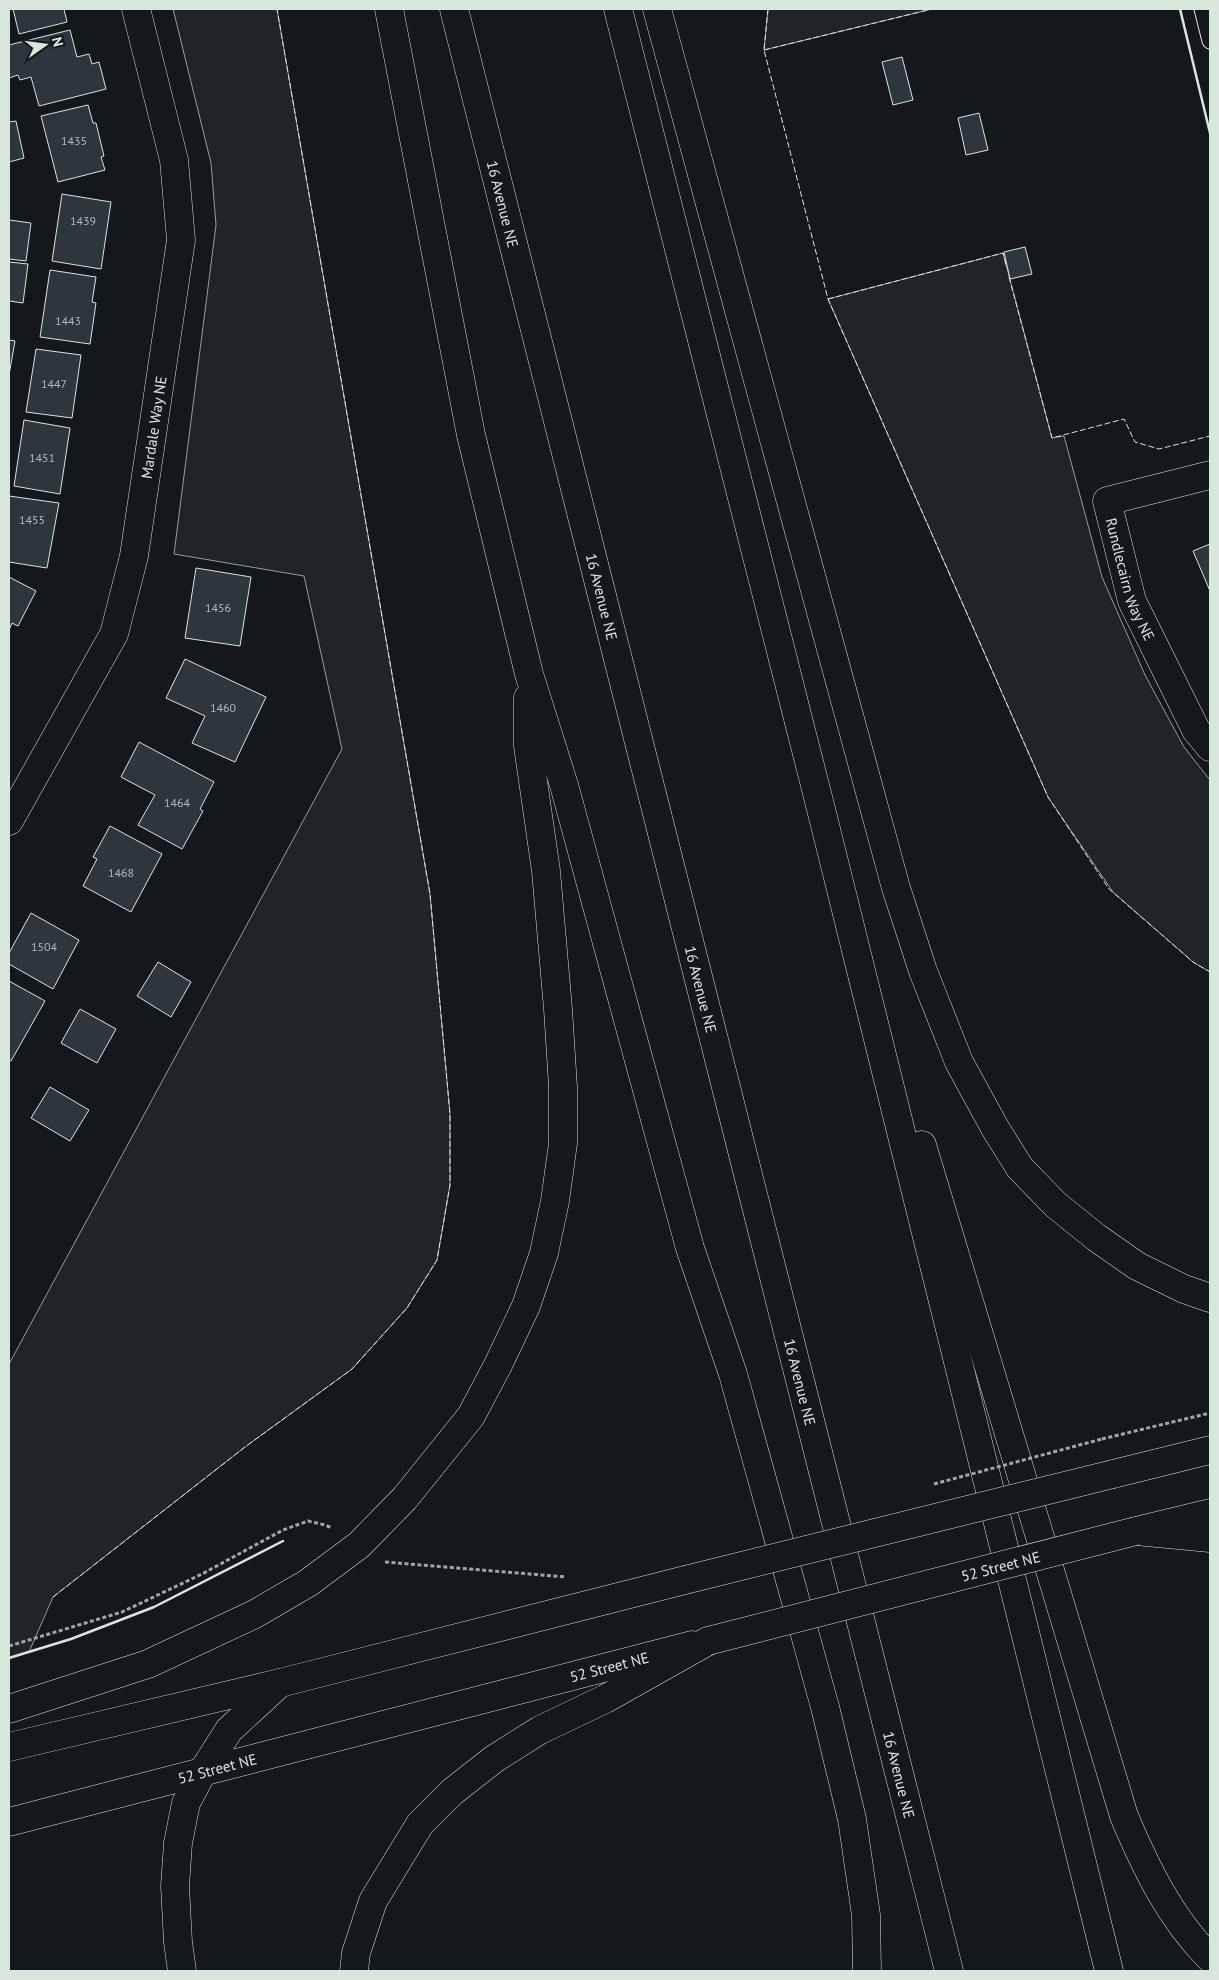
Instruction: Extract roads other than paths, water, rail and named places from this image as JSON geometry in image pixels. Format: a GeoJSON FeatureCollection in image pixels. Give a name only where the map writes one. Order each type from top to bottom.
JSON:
{"type":"FeatureCollection","features":[{"type":"Feature","properties":{"kind":"main road","name":"Mardale Way NE"},"geometry":{"type":"LineString","coordinates":[[9,821],[114,634],[134,556],[181,240],[174,160],[136,9]]}},
{"type":"Feature","properties":{"kind":"main road"},"geometry":{"type":"LineString","coordinates":[[389,9],[471,435],[529,674],[564,785],[690,1248],[733,1374],[825,1706],[852,1820],[866,1916],[867,1971]]}},
{"type":"Feature","properties":{"kind":"main road","name":"16 Avenue NE"},"geometry":{"type":"LineString","coordinates":[[454,9],[950,1971]]}},
{"type":"Feature","properties":{"kind":"main road"},"geometry":{"type":"LineString","coordinates":[[618,9],[821,809],[1109,1971]]}},
{"type":"Feature","properties":{"kind":"main road"},"geometry":{"type":"LineString","coordinates":[[656,9],[896,888],[923,971],[959,1062],[995,1128],[1020,1168],[1056,1205],[1097,1238],[1138,1266],[1184,1289],[1210,1298]]}},
{"type":"Feature","properties":{"kind":"main road","name":"Rundlecairn Way NE"},"geometry":{"type":"LineString","coordinates":[[1210,475],[1107,501],[1132,601],[1196,730],[1210,747]]}},
{"type":"Feature","properties":{"kind":"main road"},"geometry":{"type":"LineString","coordinates":[[9,1709],[148,1664],[255,1614],[308,1583],[358,1545],[405,1498],[471,1416],[498,1365],[526,1306],[544,1253],[555,1201],[563,1142],[563,1087],[546,871],[528,746],[529,674]]}},
{"type":"Feature","properties":{"kind":"main road"},"geometry":{"type":"LineString","coordinates":[[821,809],[1124,1816],[1144,1863],[1169,1909],[1198,1946],[1210,1958]]}},
{"type":"Feature","properties":{"kind":"main road"},"geometry":{"type":"LineString","coordinates":[[9,1747],[280,1684],[685,1580],[1210,1450]]}},
{"type":"Feature","properties":{"kind":"main road","name":"52 Street NE"},"geometry":{"type":"LineString","coordinates":[[9,1822],[1210,1513]]}},
{"type":"Feature","properties":{"kind":"main road"},"geometry":{"type":"LineString","coordinates":[[1136,1531],[1210,1538]]}},
{"type":"Feature","properties":{"kind":"main road"},"geometry":{"type":"LineString","coordinates":[[354,1971],[356,1953],[373,1900],[420,1824],[452,1792],[494,1759],[540,1730],[605,1700],[708,1641]]}},
{"type":"Feature","properties":{"kind":"main road"},"geometry":{"type":"LineString","coordinates":[[182,1971],[178,1942],[175,1886],[178,1843],[186,1803],[228,1730],[280,1684]]}},
{"type":"Feature","properties":{"kind":"lane"},"geometry":{"type":"LineString","coordinates":[[1202,9],[1210,41]]}}]}
